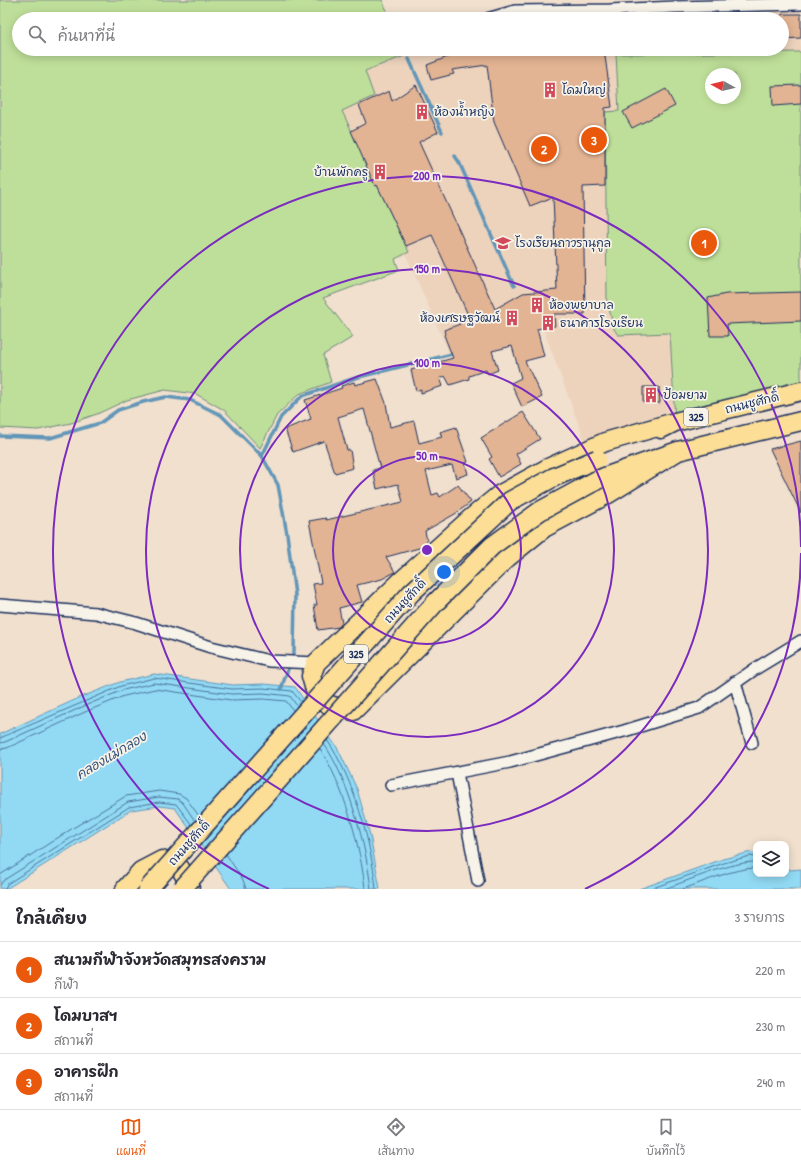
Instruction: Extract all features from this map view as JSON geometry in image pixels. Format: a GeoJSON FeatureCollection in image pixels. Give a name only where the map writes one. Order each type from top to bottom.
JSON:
{"type":"FeatureCollection","features":[{"type":"Feature","properties":{"kind":"main road","name":"ถนนชูศักดิ์"},"geometry":{"type":"LineString","coordinates":[[148,889],[411,593],[510,501],[554,477],[634,443],[671,423],[801,391]]}},
{"type":"Feature","properties":{"kind":"main road","name":"ถนนชูศักดิ์"},"geometry":{"type":"LineString","coordinates":[[182,889],[436,602],[492,546],[540,511],[599,479],[678,451],[801,421]]}},
{"type":"Feature","properties":{"kind":"main road"},"geometry":{"type":"LineString","coordinates":[[671,423],[604,442],[548,468],[499,495],[471,518],[310,664],[311,676],[315,690],[328,705],[352,711],[513,553],[544,528],[608,494],[678,451]]}},
{"type":"Feature","properties":{"kind":"main road"},"geometry":{"type":"LineString","coordinates":[[125,889],[141,871],[162,860],[180,868],[190,885],[189,889]]}},
{"type":"Feature","properties":{"kind":"street"},"geometry":{"type":"LineString","coordinates":[[512,12],[610,10],[675,3],[801,4]]}},
{"type":"Feature","properties":{"kind":"street"},"geometry":{"type":"LineString","coordinates":[[0,605],[96,613],[136,622],[211,647],[269,661],[310,664]]}},
{"type":"Feature","properties":{"kind":"street"},"geometry":{"type":"LineString","coordinates":[[391,785],[518,760],[624,731],[699,708],[735,682],[801,641]]}},
{"type":"Feature","properties":{"kind":"street"},"geometry":{"type":"LineString","coordinates":[[735,682],[752,743]]}},
{"type":"Feature","properties":{"kind":"street"},"geometry":{"type":"LineString","coordinates":[[457,773],[478,881]]}},
{"type":"Feature","properties":{"kind":"shaded area","name":"โรงเรียนถาวรานุกูล"},"geometry":{"type":"Polygon","coordinates":[[[801,2],[801,52],[789,52],[789,12],[512,12],[801,2]]]}},
{"type":"Feature","properties":{"kind":"shaded area","name":"โรงเรียนถาวรานุกูล"},"geometry":{"type":"Polygon","coordinates":[[[399,56],[616,56],[619,111],[605,112],[605,186],[618,335],[670,333],[675,422],[588,450],[540,320],[450,355],[342,110],[374,96],[365,72],[399,56]]]}},
{"type":"Feature","properties":{"kind":"green space"},"geometry":{"type":"Polygon","coordinates":[[[0,0],[382,0],[388,12],[12,12],[12,56],[404,56],[365,71],[374,96],[342,111],[409,252],[395,259],[399,270],[323,298],[353,337],[323,355],[331,382],[299,394],[277,415],[260,448],[224,410],[196,394],[165,390],[127,400],[97,414],[71,423],[38,430],[0,428],[0,0]]]}},
{"type":"Feature","properties":{"kind":"green space"},"geometry":{"type":"Polygon","coordinates":[[[789,52],[801,52],[801,391],[675,422],[670,333],[618,335],[614,329],[607,300],[605,112],[619,111],[616,56],[789,56],[789,52]]]}},
{"type":"Feature","properties":{"kind":"water","name":"คลองแม่กลอง"},"geometry":{"type":"Polygon","coordinates":[[[154,674],[233,685],[264,684],[295,687],[338,749],[357,789],[370,835],[380,889],[231,889],[175,808],[159,806],[131,810],[6,889],[0,889],[0,734],[79,698],[120,682],[154,674]]]}},
{"type":"Feature","properties":{"kind":"water"},"geometry":{"type":"Polygon","coordinates":[[[753,853],[753,877],[789,877],[789,869],[801,869],[801,889],[639,889],[723,859],[753,853]]]}},
{"type":"Feature","properties":{"kind":"building"},"geometry":{"type":"Polygon","coordinates":[[[789,14],[801,14],[801,38],[789,39],[789,14]]]}},
{"type":"Feature","properties":{"kind":"building"},"geometry":{"type":"Polygon","coordinates":[[[450,56],[605,56],[612,107],[605,108],[605,186],[583,187],[585,314],[554,314],[555,326],[537,329],[544,356],[525,361],[542,397],[522,407],[511,383],[521,378],[512,346],[492,351],[498,370],[488,374],[486,370],[469,376],[469,379],[450,385],[445,376],[440,378],[443,386],[421,393],[421,389],[416,391],[411,370],[453,358],[444,335],[444,330],[460,324],[459,321],[469,317],[432,235],[406,246],[377,185],[375,186],[351,131],[366,123],[359,105],[389,91],[392,101],[416,85],[438,132],[419,142],[495,309],[523,293],[557,290],[553,197],[530,206],[494,122],[487,65],[452,70],[454,74],[431,80],[427,65],[450,56]]]}},
{"type":"Feature","properties":{"kind":"building"},"geometry":{"type":"Polygon","coordinates":[[[801,85],[801,104],[773,106],[772,86],[801,85]]]}},
{"type":"Feature","properties":{"kind":"building"},"geometry":{"type":"Polygon","coordinates":[[[666,89],[675,106],[632,128],[623,112],[666,89]]]}},
{"type":"Feature","properties":{"kind":"building"},"geometry":{"type":"Polygon","coordinates":[[[801,292],[801,321],[727,324],[728,336],[710,336],[708,298],[726,294],[801,292]]]}},
{"type":"Feature","properties":{"kind":"building"},"geometry":{"type":"Polygon","coordinates":[[[377,379],[386,403],[390,427],[414,421],[419,443],[442,437],[440,432],[456,427],[468,462],[465,463],[468,474],[456,478],[452,465],[426,471],[432,495],[438,493],[440,497],[458,485],[471,502],[455,514],[425,531],[427,541],[419,548],[386,557],[395,572],[382,579],[357,585],[362,602],[339,608],[342,623],[339,627],[318,630],[314,605],[317,605],[313,584],[321,583],[309,521],[326,518],[326,520],[403,502],[398,484],[377,489],[373,470],[380,468],[364,409],[338,417],[347,450],[350,450],[353,468],[335,473],[324,441],[293,452],[285,429],[311,419],[305,400],[342,388],[341,386],[354,382],[355,385],[377,379]]]}},
{"type":"Feature","properties":{"kind":"building","name":"ป้อมยาม"},"geometry":{"type":"Polygon","coordinates":[[[643,387],[659,387],[660,403],[643,402],[643,387]]]}},
{"type":"Feature","properties":{"kind":"building"},"geometry":{"type":"Polygon","coordinates":[[[523,412],[540,439],[516,454],[521,464],[499,477],[489,459],[492,457],[481,438],[523,412]]]}},
{"type":"Feature","properties":{"kind":"building"},"geometry":{"type":"Polygon","coordinates":[[[801,441],[801,513],[770,449],[801,441]]]}},
{"type":"Feature","properties":{"kind":"waterway"},"geometry":{"type":"LineString","coordinates":[[409,59],[442,132]]}},
{"type":"Feature","properties":{"kind":"waterway"},"geometry":{"type":"LineString","coordinates":[[455,156],[514,286]]}},
{"type":"Feature","properties":{"kind":"waterway"},"geometry":{"type":"LineString","coordinates":[[262,456],[281,417],[302,396],[355,378],[456,353]]}},
{"type":"Feature","properties":{"kind":"waterway"},"geometry":{"type":"LineString","coordinates":[[0,436],[50,438],[100,423],[118,410],[166,397],[190,400],[221,415],[262,456],[278,485],[287,534],[295,595],[294,652],[281,689]]}},
{"type":"Feature","properties":{"kind":"place","name":"โดมใหญ่"},"geometry":{"type":"Point","coordinates":[550,90]}},
{"type":"Feature","properties":{"kind":"place","name":"ห้องน้ำหญิง"},"geometry":{"type":"Point","coordinates":[422,112]}},
{"type":"Feature","properties":{"kind":"place","name":"อาคารฝึก"},"geometry":{"type":"Point","coordinates":[594,140]}},
{"type":"Feature","properties":{"kind":"place","name":"โดมบาสฯ"},"geometry":{"type":"Point","coordinates":[544,149]}},
{"type":"Feature","properties":{"kind":"place","name":"บ้านพักครู"},"geometry":{"type":"Point","coordinates":[380,172]}},
{"type":"Feature","properties":{"kind":"place","name":"โรงเรียนถาวรานุกูล"},"geometry":{"type":"Point","coordinates":[503,243]}},
{"type":"Feature","properties":{"kind":"place","name":"สนามกีฬาจังหวัดสมุทรสงคราม"},"geometry":{"type":"Point","coordinates":[704,243]}},
{"type":"Feature","properties":{"kind":"place","name":"ห้องพยาบาล"},"geometry":{"type":"Point","coordinates":[537,305]}},
{"type":"Feature","properties":{"kind":"place","name":"ห้องเศรษฐวัฒน์"},"geometry":{"type":"Point","coordinates":[512,318]}},
{"type":"Feature","properties":{"kind":"place","name":"ธนาคารโรงเรียน"},"geometry":{"type":"Point","coordinates":[548,323]}},
{"type":"Feature","properties":{"kind":"place","name":"ป้อมยาม"},"geometry":{"type":"Point","coordinates":[651,395]}}]}
